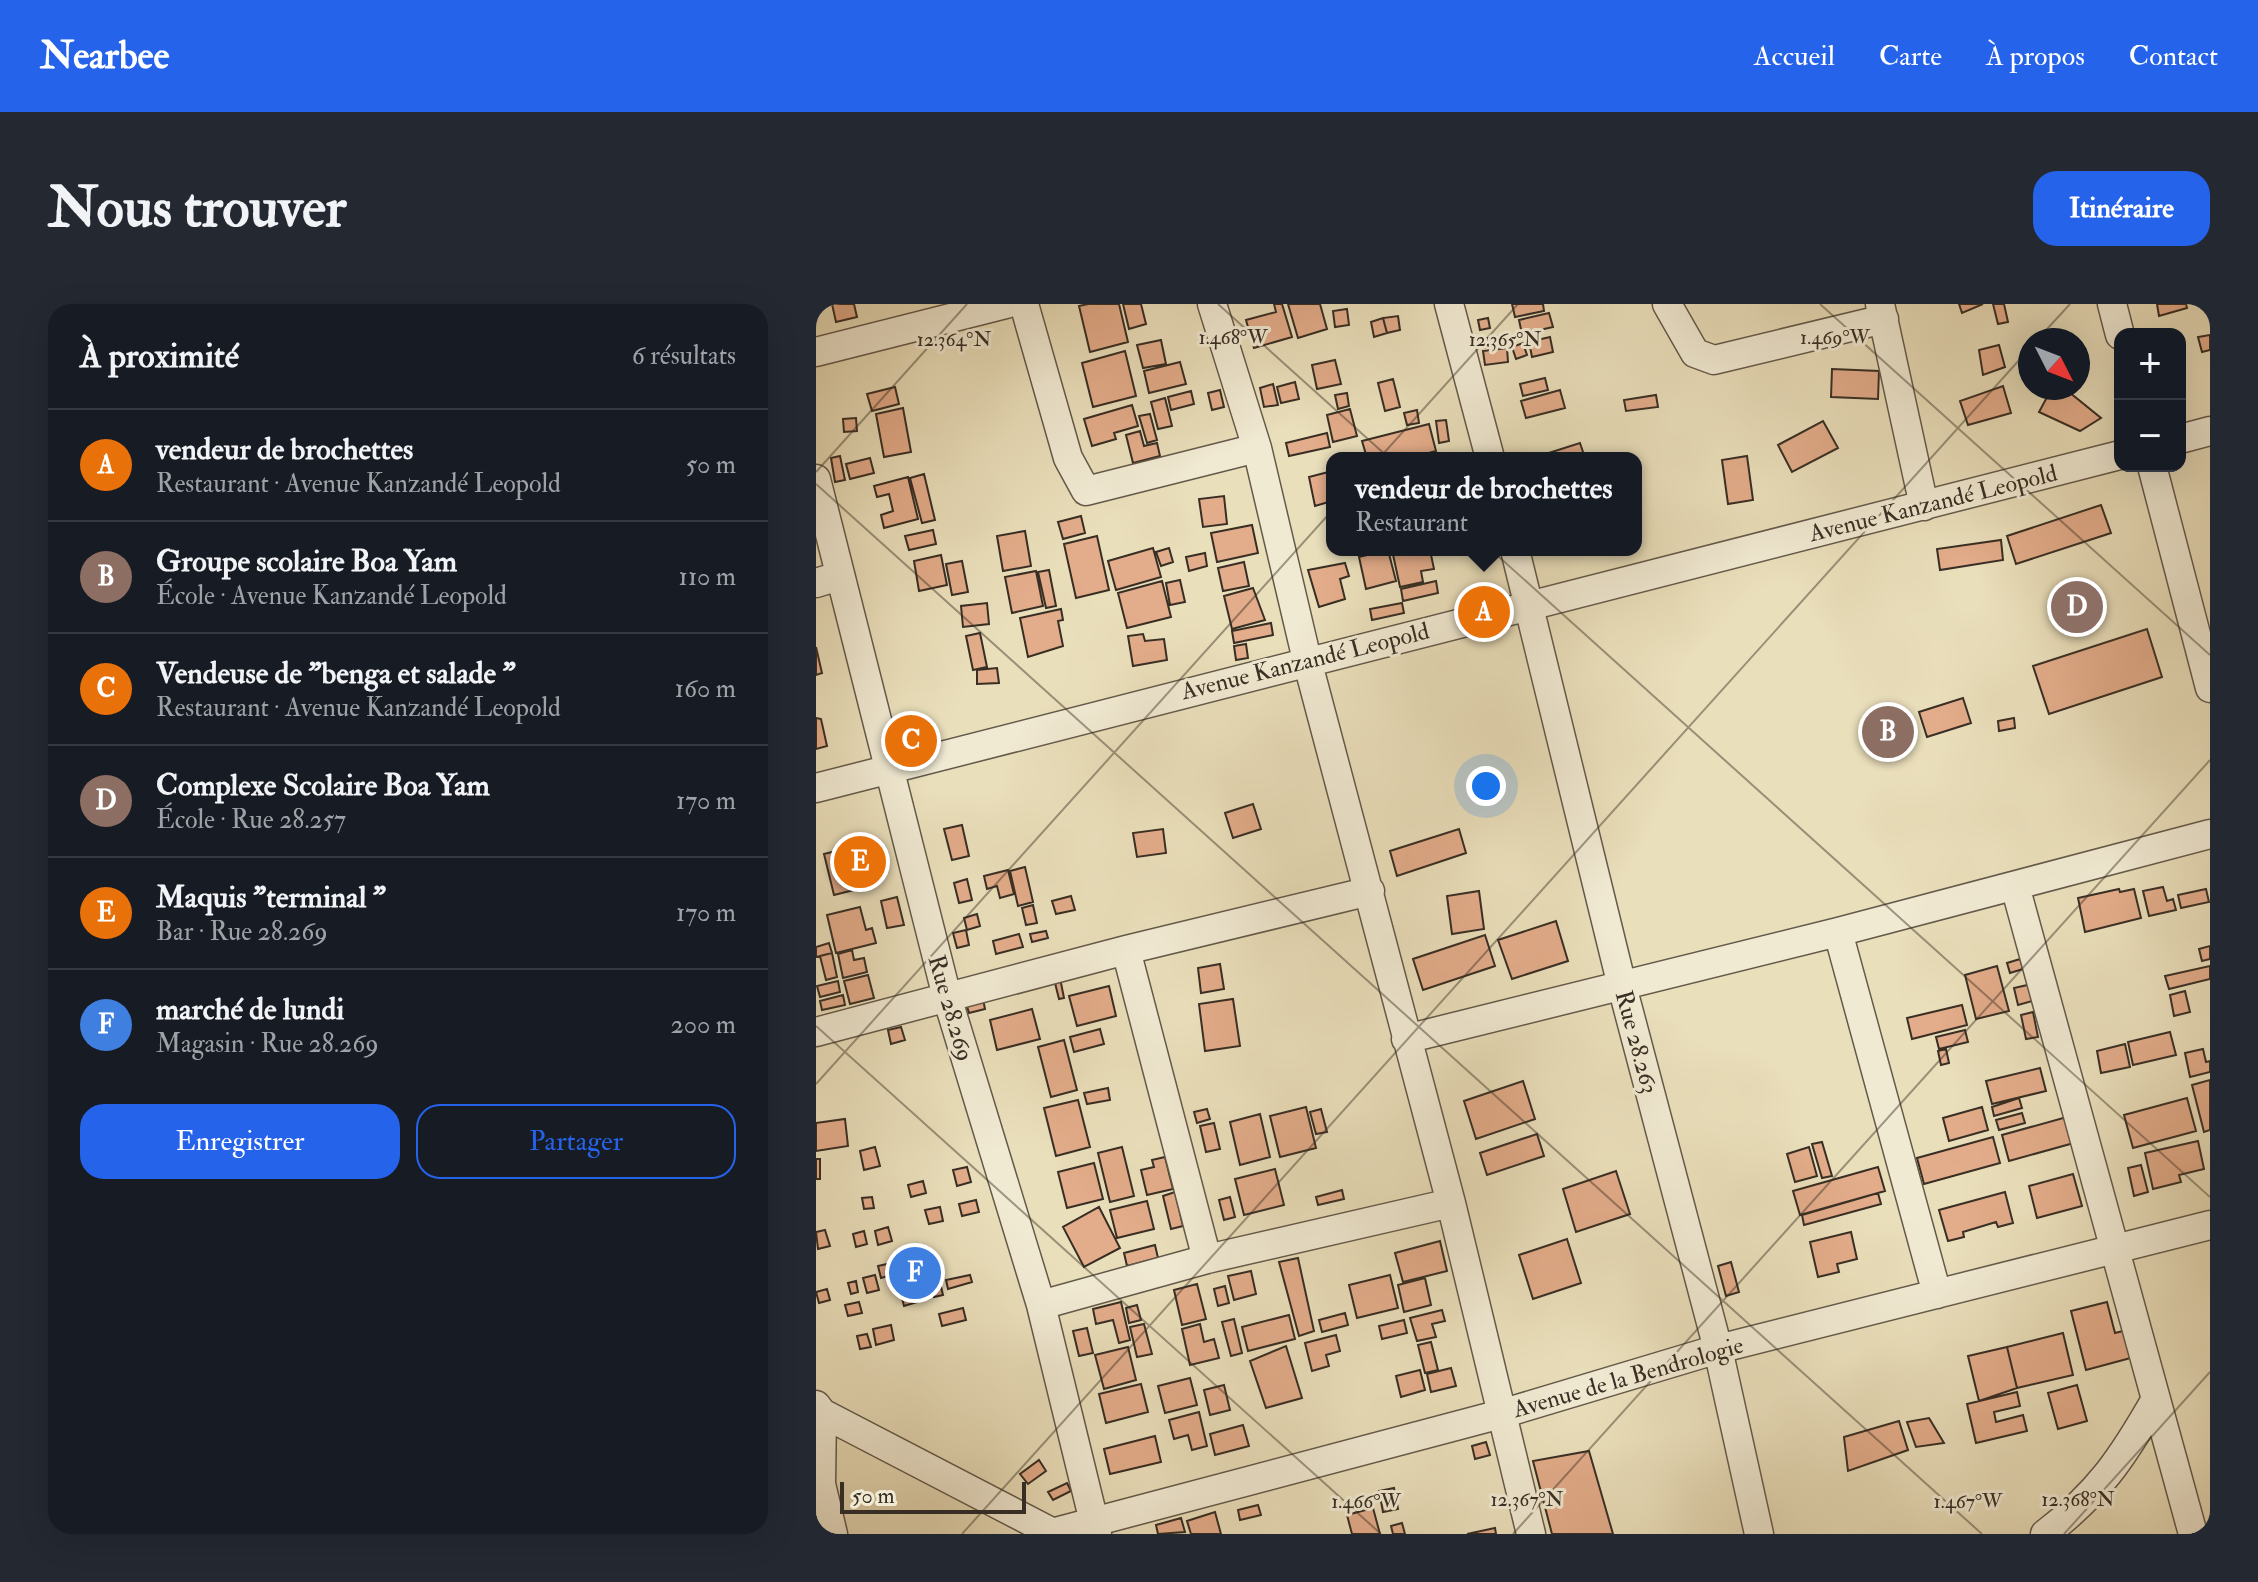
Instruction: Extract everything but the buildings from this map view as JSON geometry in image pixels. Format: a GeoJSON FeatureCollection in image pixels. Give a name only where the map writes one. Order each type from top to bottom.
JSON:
{"type":"FeatureCollection","features":[{"type":"Feature","properties":{"kind":"street"},"geometry":{"type":"LineString","coordinates":[[816,352],[1006,304]]}},
{"type":"Feature","properties":{"kind":"street"},"geometry":{"type":"LineString","coordinates":[[1024,304],[1068,458],[1086,491],[1257,448]]}},
{"type":"Feature","properties":{"kind":"street"},"geometry":{"type":"LineString","coordinates":[[1212,304],[1257,448],[1307,660],[1451,1203],[1531,1534]]}},
{"type":"Feature","properties":{"kind":"street"},"geometry":{"type":"LineString","coordinates":[[1449,304],[1488,452]]}},
{"type":"Feature","properties":{"kind":"street"},"geometry":{"type":"LineString","coordinates":[[1667,304],[1695,353],[1714,360],[1882,312],[1924,506]]}},
{"type":"Feature","properties":{"kind":"street"},"geometry":{"type":"LineString","coordinates":[[2112,304],[2118,328]]}},
{"type":"Feature","properties":{"kind":"street"},"geometry":{"type":"LineString","coordinates":[[2186,437],[2210,431]]}},
{"type":"Feature","properties":{"kind":"street","name":"Avenue Kanzandé Leopold"},"geometry":{"type":"LineString","coordinates":[[816,788],[1307,660],[2114,457]]}},
{"type":"Feature","properties":{"kind":"street"},"geometry":{"type":"LineString","coordinates":[[2154,472],[2210,688]]}},
{"type":"Feature","properties":{"kind":"street","name":"Rue 28.269"},"geometry":{"type":"LineString","coordinates":[[816,479],[828,580],[887,770],[947,997],[1041,1305],[1096,1528]]}},
{"type":"Feature","properties":{"kind":"street","name":"Rue 28.263"},"geometry":{"type":"LineString","coordinates":[[1517,556],[1622,986],[1718,1349],[1759,1534]]}},
{"type":"Feature","properties":{"kind":"street"},"geometry":{"type":"LineString","coordinates":[[1406,1039],[1838,932],[2210,834]]}},
{"type":"Feature","properties":{"kind":"street"},"geometry":{"type":"LineString","coordinates":[[2015,886],[2193,1534]]}},
{"type":"Feature","properties":{"kind":"street"},"geometry":{"type":"LineString","coordinates":[[816,1032],[1126,950],[1370,891]]}},
{"type":"Feature","properties":{"kind":"street"},"geometry":{"type":"LineString","coordinates":[[1838,932],[1937,1294]]}},
{"type":"Feature","properties":{"kind":"street"},"geometry":{"type":"LineString","coordinates":[[1126,950],[1207,1259]]}},
{"type":"Feature","properties":{"kind":"street"},"geometry":{"type":"LineString","coordinates":[[1041,1305],[1207,1259],[1451,1203]]}},
{"type":"Feature","properties":{"kind":"street","name":"Avenue de la Bendrologie"},"geometry":{"type":"LineString","coordinates":[[1050,1533],[1096,1528],[1501,1414],[1718,1349],[2210,1225]]}},
{"type":"Feature","properties":{"kind":"street"},"geometry":{"type":"LineString","coordinates":[[2045,1534],[2094,1494],[2127,1450],[2156,1399]]}},
{"type":"Feature","properties":{"kind":"street"},"geometry":{"type":"LineString","coordinates":[[833,1534],[821,1484],[819,1409],[1050,1533]]}},
{"type":"Feature","properties":{"kind":"place","name":"Complexe Scolaire Boa Yam"},"geometry":{"type":"Point","coordinates":[2077,607]}},
{"type":"Feature","properties":{"kind":"place","name":"vendeur de brochettes"},"geometry":{"type":"Point","coordinates":[1484,612]}},
{"type":"Feature","properties":{"kind":"place","name":"Groupe scolaire Boa Yam"},"geometry":{"type":"Point","coordinates":[1888,732]}},
{"type":"Feature","properties":{"kind":"place","name":"Vendeuse de \"benga et salade \""},"geometry":{"type":"Point","coordinates":[911,741]}},
{"type":"Feature","properties":{"kind":"place","name":"Maquis \"terminal \""},"geometry":{"type":"Point","coordinates":[860,862]}},
{"type":"Feature","properties":{"kind":"place","name":"marché de lundi"},"geometry":{"type":"Point","coordinates":[915,1273]}}]}
